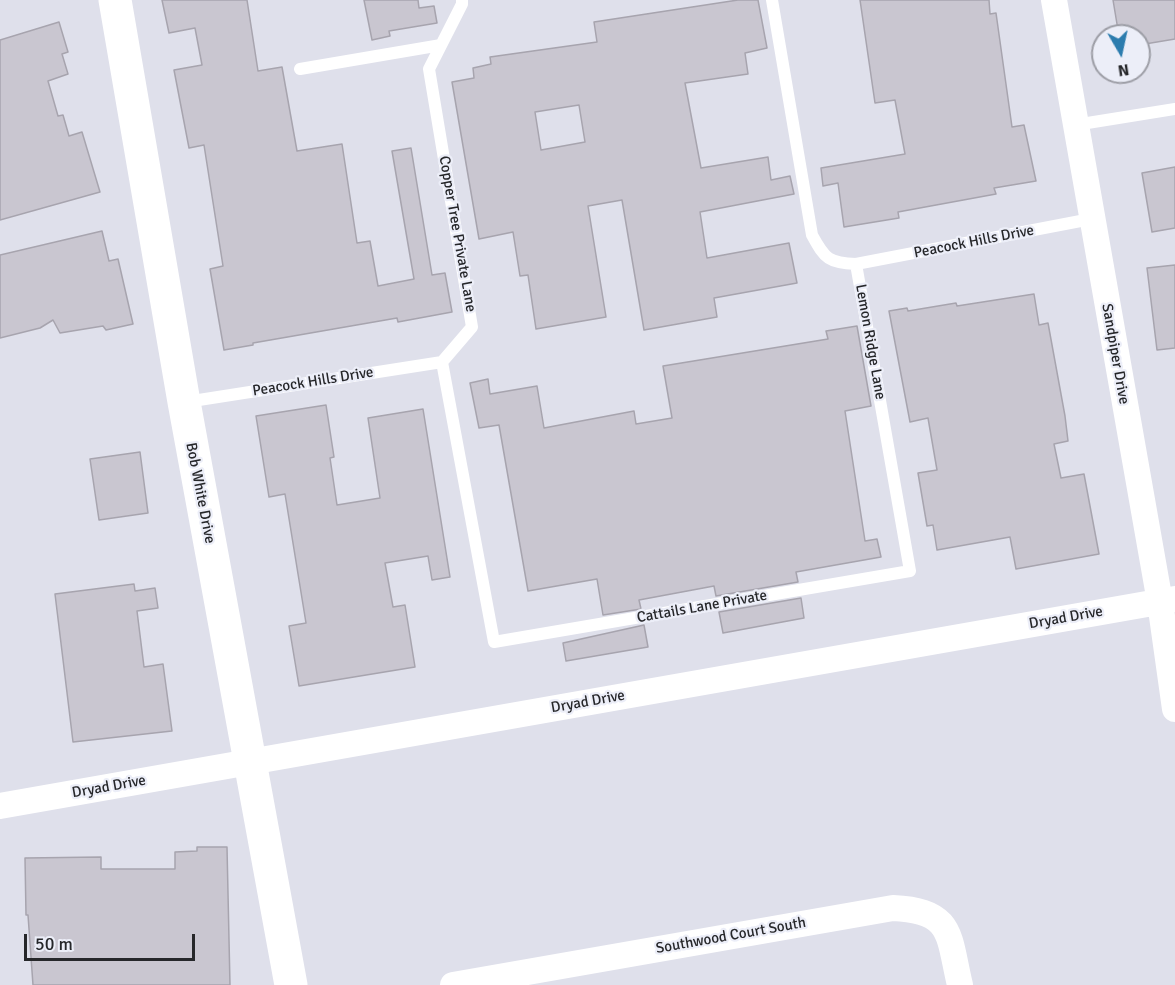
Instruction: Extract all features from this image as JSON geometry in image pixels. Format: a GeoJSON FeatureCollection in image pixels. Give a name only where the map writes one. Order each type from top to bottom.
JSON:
{"type":"FeatureCollection","features":[{"type":"Feature","properties":{"kind":"street","name":"Bob White Drive"},"geometry":{"type":"LineString","coordinates":[[115,0],[184,402],[291,985]]}},
{"type":"Feature","properties":{"kind":"street","name":"Sandpiper Drive"},"geometry":{"type":"LineString","coordinates":[[1054,0],[1091,219],[1167,600],[1175,709]]}},
{"type":"Feature","properties":{"kind":"street","name":"Dryad Drive"},"geometry":{"type":"LineString","coordinates":[[0,806],[1167,600]]}},
{"type":"Feature","properties":{"kind":"street","name":"Southwood Court South"},"geometry":{"type":"LineString","coordinates":[[453,985],[893,908],[918,909],[935,917],[947,928],[960,985]]}},
{"type":"Feature","properties":{"kind":"lane","name":"Copper Tree Private Lane"},"geometry":{"type":"LineString","coordinates":[[442,362],[472,327],[429,69],[462,0]]}},
{"type":"Feature","properties":{"kind":"lane","name":"Lemon Ridge Lane"},"geometry":{"type":"LineString","coordinates":[[772,0],[812,235],[822,254],[835,263],[856,264],[910,571]]}},
{"type":"Feature","properties":{"kind":"lane"},"geometry":{"type":"LineString","coordinates":[[300,69],[441,45]]}},
{"type":"Feature","properties":{"kind":"lane"},"geometry":{"type":"LineString","coordinates":[[1075,124],[1175,108]]}},
{"type":"Feature","properties":{"kind":"lane","name":"Peacock Hills Drive"},"geometry":{"type":"LineString","coordinates":[[856,264],[1091,219]]}},
{"type":"Feature","properties":{"kind":"lane","name":"Peacock Hills Drive"},"geometry":{"type":"LineString","coordinates":[[184,402],[442,362]]}},
{"type":"Feature","properties":{"kind":"lane","name":"Cattails Lane Private"},"geometry":{"type":"LineString","coordinates":[[442,362],[494,642],[910,571]]}},
{"type":"Feature","properties":{"kind":"building"},"geometry":{"type":"Polygon","coordinates":[[[162,0],[247,0],[258,71],[282,67],[297,151],[342,144],[357,243],[370,241],[378,286],[414,279],[392,151],[411,148],[432,275],[445,273],[452,312],[398,322],[397,318],[224,350],[210,269],[223,266],[204,145],[189,148],[174,70],[202,65],[195,28],[169,33],[162,0]]]}},
{"type":"Feature","properties":{"kind":"building"},"geometry":{"type":"Polygon","coordinates":[[[364,0],[418,0],[419,8],[434,6],[437,23],[389,31],[390,36],[372,40],[364,0]]]}},
{"type":"Feature","properties":{"kind":"building"},"geometry":{"type":"Polygon","coordinates":[[[738,0],[758,0],[767,48],[745,53],[748,74],[685,83],[701,168],[768,157],[771,180],[790,176],[794,194],[700,212],[707,258],[789,243],[797,283],[714,298],[717,317],[644,330],[622,200],[588,206],[606,317],[536,329],[528,275],[520,276],[513,232],[479,239],[452,82],[474,78],[473,68],[491,64],[490,57],[597,42],[594,22],[738,0]],[[579,105],[535,112],[541,150],[585,142],[579,105]]]}},
{"type":"Feature","properties":{"kind":"building"},"geometry":{"type":"Polygon","coordinates":[[[860,0],[989,0],[990,14],[996,13],[1012,127],[1024,125],[1036,181],[994,188],[996,194],[898,212],[899,218],[844,227],[838,183],[823,186],[821,168],[905,154],[895,100],[875,103],[860,0]]]}},
{"type":"Feature","properties":{"kind":"building"},"geometry":{"type":"Polygon","coordinates":[[[1113,0],[1175,0],[1175,39],[1151,43],[1151,24],[1117,24],[1113,0]]]}},
{"type":"Feature","properties":{"kind":"building"},"geometry":{"type":"Polygon","coordinates":[[[59,22],[68,52],[62,54],[68,74],[48,81],[58,116],[63,115],[69,136],[82,132],[100,192],[0,220],[0,40],[59,22]]]}},
{"type":"Feature","properties":{"kind":"building"},"geometry":{"type":"Polygon","coordinates":[[[1175,167],[1175,228],[1152,232],[1142,173],[1175,167]]]}},
{"type":"Feature","properties":{"kind":"building"},"geometry":{"type":"Polygon","coordinates":[[[102,231],[109,261],[118,259],[133,324],[106,330],[103,326],[60,333],[53,320],[40,328],[0,338],[0,255],[102,231]]]}},
{"type":"Feature","properties":{"kind":"building"},"geometry":{"type":"Polygon","coordinates":[[[1175,265],[1175,348],[1157,350],[1147,268],[1175,265]]]}},
{"type":"Feature","properties":{"kind":"building"},"geometry":{"type":"Polygon","coordinates":[[[1034,294],[1039,325],[1048,323],[1065,416],[1068,441],[1054,444],[1061,478],[1084,474],[1099,554],[1016,569],[1010,537],[937,550],[933,525],[927,526],[918,473],[937,470],[928,418],[910,422],[889,311],[907,308],[908,311],[956,303],[957,306],[1034,294]]]}},
{"type":"Feature","properties":{"kind":"building"},"geometry":{"type":"Polygon","coordinates":[[[857,326],[871,406],[845,411],[865,541],[877,539],[881,557],[796,572],[798,582],[716,596],[714,586],[639,600],[641,609],[603,615],[597,579],[528,591],[499,425],[479,428],[470,383],[488,379],[490,394],[537,386],[544,428],[634,411],[636,424],[672,418],[663,366],[828,339],[826,331],[857,326]]]}},
{"type":"Feature","properties":{"kind":"building"},"geometry":{"type":"Polygon","coordinates":[[[326,405],[334,457],[330,458],[337,505],[380,498],[368,418],[423,409],[450,577],[432,580],[428,556],[385,563],[393,607],[405,605],[415,667],[299,686],[289,626],[306,623],[285,494],[269,497],[256,416],[326,405]]]}},
{"type":"Feature","properties":{"kind":"building"},"geometry":{"type":"Polygon","coordinates":[[[140,452],[148,513],[99,520],[90,459],[140,452]]]}},
{"type":"Feature","properties":{"kind":"building"},"geometry":{"type":"Polygon","coordinates":[[[134,584],[135,591],[155,588],[158,608],[137,611],[144,667],[163,664],[172,731],[73,742],[55,594],[134,584]]]}},
{"type":"Feature","properties":{"kind":"building"},"geometry":{"type":"Polygon","coordinates":[[[801,598],[804,618],[723,633],[719,612],[801,598]]]}},
{"type":"Feature","properties":{"kind":"building"},"geometry":{"type":"Polygon","coordinates":[[[644,625],[648,647],[566,661],[563,643],[644,625]]]}},
{"type":"Feature","properties":{"kind":"building"},"geometry":{"type":"Polygon","coordinates":[[[197,847],[227,847],[230,985],[33,985],[28,915],[26,915],[25,858],[101,857],[101,869],[175,869],[175,852],[197,851],[197,847]]]}}]}
